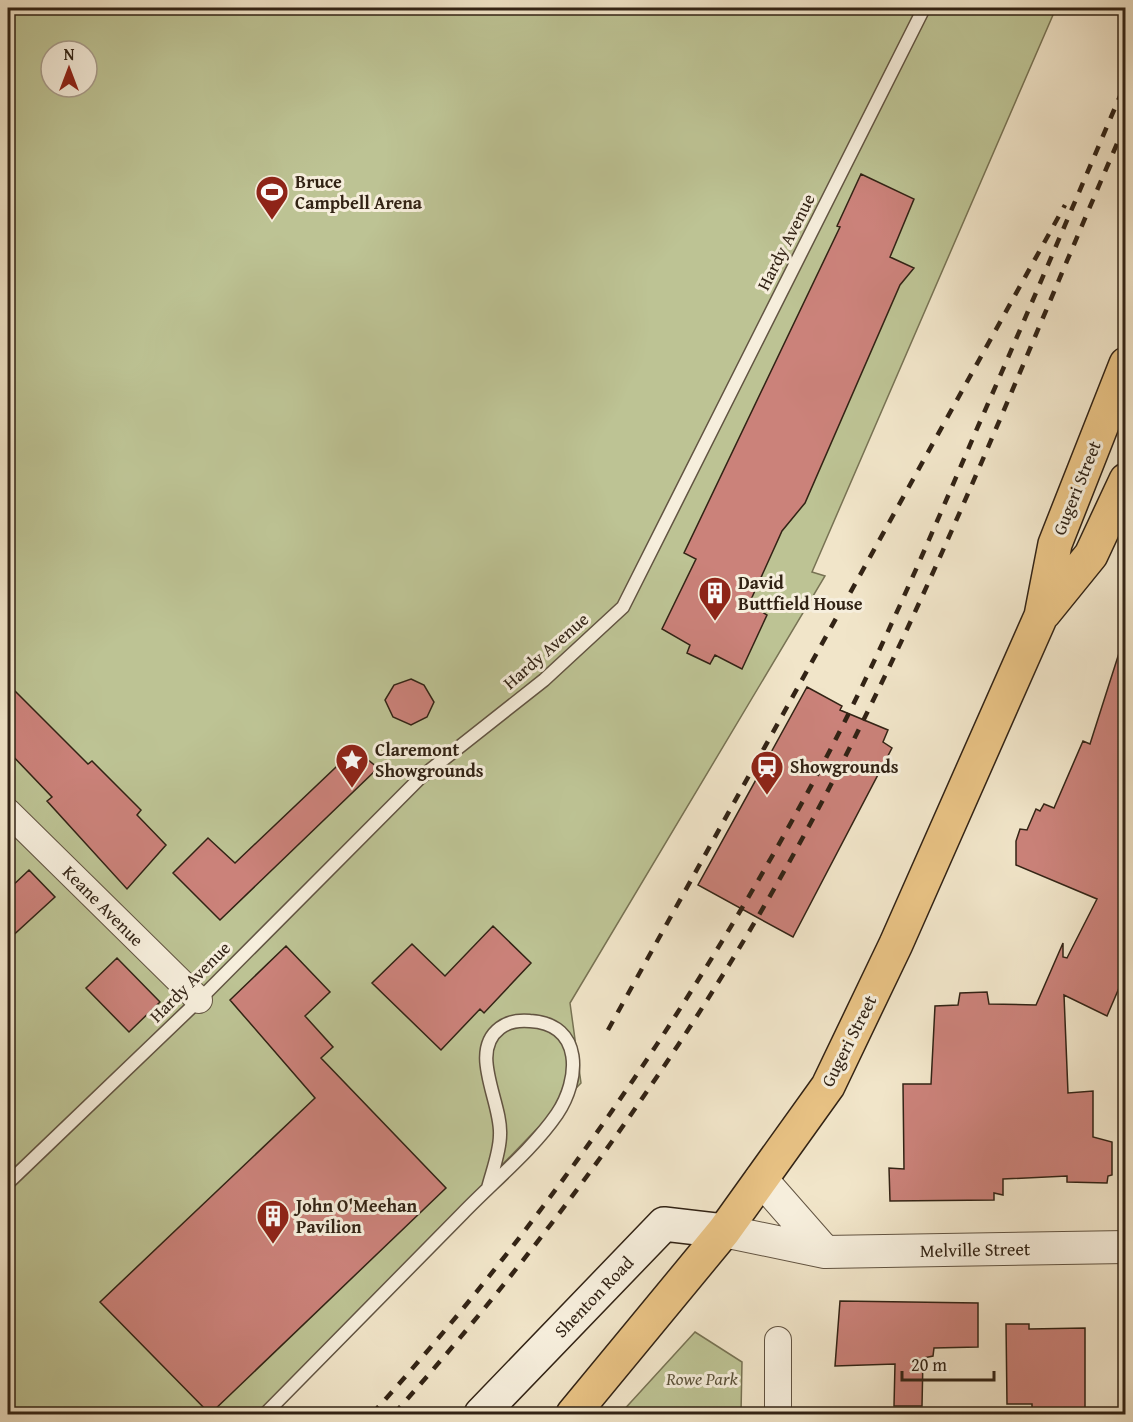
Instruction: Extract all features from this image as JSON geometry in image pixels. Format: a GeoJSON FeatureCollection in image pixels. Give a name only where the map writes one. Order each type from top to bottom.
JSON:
{"type":"FeatureCollection","features":[{"type":"Feature","properties":{"kind":"main road","name":"Gugeri Street"},"geometry":{"type":"LineString","coordinates":[[573,1414],[724,1231],[828,1086],[896,944],[1041,616],[1055,544],[1125,364]]}},
{"type":"Feature","properties":{"kind":"main road","name":"Gugeri Street"},"geometry":{"type":"LineString","coordinates":[[1041,616],[1091,555],[1125,483]]}},
{"type":"Feature","properties":{"kind":"main road","name":"Shenton Road"},"geometry":{"type":"LineString","coordinates":[[481,1414],[664,1224],[724,1231]]}},
{"type":"Feature","properties":{"kind":"street","name":"Keane Avenue"},"geometry":{"type":"LineString","coordinates":[[8,812],[199,1000]]}},
{"type":"Feature","properties":{"kind":"street"},"geometry":{"type":"LineString","coordinates":[[761,1179],[825,1252]]}},
{"type":"Feature","properties":{"kind":"street","name":"Melville Street"},"geometry":{"type":"LineString","coordinates":[[724,1231],[825,1252],[1125,1247]]}},
{"type":"Feature","properties":{"kind":"street"},"geometry":{"type":"LineString","coordinates":[[778,1340],[778,1414]]}},
{"type":"Feature","properties":{"kind":"lane","name":"Hardy Avenue"},"geometry":{"type":"LineString","coordinates":[[8,1183],[199,1000],[420,778],[544,680],[623,607],[924,8]]}},
{"type":"Feature","properties":{"kind":"lane"},"geometry":{"type":"LineString","coordinates":[[265,1414],[488,1188],[552,1121],[570,1089],[574,1076],[572,1055],[565,1035],[553,1026],[536,1021],[519,1020],[505,1024],[491,1035],[486,1051],[487,1067],[500,1135],[488,1188]]}},
{"type":"Feature","properties":{"kind":"green space","name":"Claremont Showgrounds"},"geometry":{"type":"Polygon","coordinates":[[[8,8],[1056,8],[812,572],[825,576],[570,1003],[581,1083],[262,1414],[8,1414],[8,8]]]}},
{"type":"Feature","properties":{"kind":"green space","name":"Rowe Park"},"geometry":{"type":"Polygon","coordinates":[[[695,1332],[742,1362],[741,1414],[620,1414],[695,1332]]]}},
{"type":"Feature","properties":{"kind":"building"},"geometry":{"type":"Polygon","coordinates":[[[861,174],[914,199],[890,257],[914,268],[900,285],[805,503],[782,531],[749,604],[767,615],[742,669],[715,655],[710,664],[687,653],[690,645],[662,629],[696,559],[684,553],[840,227],[837,226],[861,174]]]}},
{"type":"Feature","properties":{"kind":"building"},"geometry":{"type":"Polygon","coordinates":[[[1120,650],[1125,650],[1125,974],[1107,1016],[1064,995],[1068,1093],[1093,1091],[1093,1137],[1112,1142],[1112,1175],[1108,1176],[1107,1183],[1067,1182],[1067,1176],[1003,1179],[1003,1195],[994,1193],[994,1200],[890,1201],[889,1168],[904,1169],[903,1084],[931,1084],[935,1006],[958,1005],[960,993],[987,992],[989,1004],[1036,1005],[1063,943],[1063,957],[1067,958],[1097,899],[1016,865],[1016,841],[1020,829],[1027,830],[1036,809],[1040,811],[1044,804],[1054,808],[1083,741],[1090,744],[1120,650]]]}},
{"type":"Feature","properties":{"kind":"building"},"geometry":{"type":"Polygon","coordinates":[[[411,679],[424,685],[434,702],[427,717],[411,725],[393,717],[385,700],[394,685],[411,679]]]}},
{"type":"Feature","properties":{"kind":"building"},"geometry":{"type":"Polygon","coordinates":[[[8,684],[88,764],[92,761],[141,810],[137,815],[166,845],[127,889],[47,801],[52,797],[8,751],[8,684]]]}},
{"type":"Feature","properties":{"kind":"building"},"geometry":{"type":"Polygon","coordinates":[[[807,687],[842,706],[840,710],[888,730],[883,742],[892,748],[793,937],[698,885],[807,687]]]}},
{"type":"Feature","properties":{"kind":"building"},"geometry":{"type":"Polygon","coordinates":[[[355,749],[378,768],[220,920],[173,873],[208,838],[235,863],[355,749]]]}},
{"type":"Feature","properties":{"kind":"building"},"geometry":{"type":"Polygon","coordinates":[[[29,870],[55,897],[8,940],[8,890],[29,870]]]}},
{"type":"Feature","properties":{"kind":"building"},"geometry":{"type":"Polygon","coordinates":[[[493,926],[531,963],[484,1013],[480,1009],[441,1050],[372,983],[412,944],[445,976],[493,926]]]}},
{"type":"Feature","properties":{"kind":"building","name":"John O'Meehan Pavilion"},"geometry":{"type":"Polygon","coordinates":[[[286,946],[330,992],[305,1016],[333,1047],[321,1058],[446,1188],[210,1414],[100,1302],[315,1098],[230,1000],[286,946]]]}},
{"type":"Feature","properties":{"kind":"building"},"geometry":{"type":"Polygon","coordinates":[[[117,958],[160,1002],[129,1032],[86,988],[117,958]]]}},
{"type":"Feature","properties":{"kind":"building"},"geometry":{"type":"Polygon","coordinates":[[[840,1301],[978,1303],[978,1347],[934,1348],[933,1356],[923,1358],[922,1406],[894,1406],[895,1364],[835,1366],[840,1301]]]}},
{"type":"Feature","properties":{"kind":"building"},"geometry":{"type":"Polygon","coordinates":[[[1006,1324],[1029,1324],[1029,1329],[1085,1328],[1085,1414],[1032,1414],[1032,1404],[1007,1404],[1006,1324]]]}},
{"type":"Feature","properties":{"kind":"railway"},"geometry":{"type":"LineString","coordinates":[[372,1414],[498,1265],[614,1108],[668,1027],[770,860],[839,733],[900,604],[1126,82]]}},
{"type":"Feature","properties":{"kind":"railway"},"geometry":{"type":"LineString","coordinates":[[394,1414],[462,1336],[590,1172],[650,1087],[762,910],[860,727],[931,578],[1126,123]]}},
{"type":"Feature","properties":{"kind":"railway"},"geometry":{"type":"LineString","coordinates":[[608,1030],[1065,205]]}},
{"type":"Feature","properties":{"kind":"place","name":"Bruce Campbell Arena"},"geometry":{"type":"Point","coordinates":[272,221]}},
{"type":"Feature","properties":{"kind":"place","name":"David Buttfield House"},"geometry":{"type":"Point","coordinates":[715,622]}},
{"type":"Feature","properties":{"kind":"place","name":"Claremont Showgrounds"},"geometry":{"type":"Point","coordinates":[352,789]}},
{"type":"Feature","properties":{"kind":"place","name":"Showgrounds"},"geometry":{"type":"Point","coordinates":[767,796]}},
{"type":"Feature","properties":{"kind":"place","name":"John O'Meehan Pavilion"},"geometry":{"type":"Point","coordinates":[273,1245]}}]}
